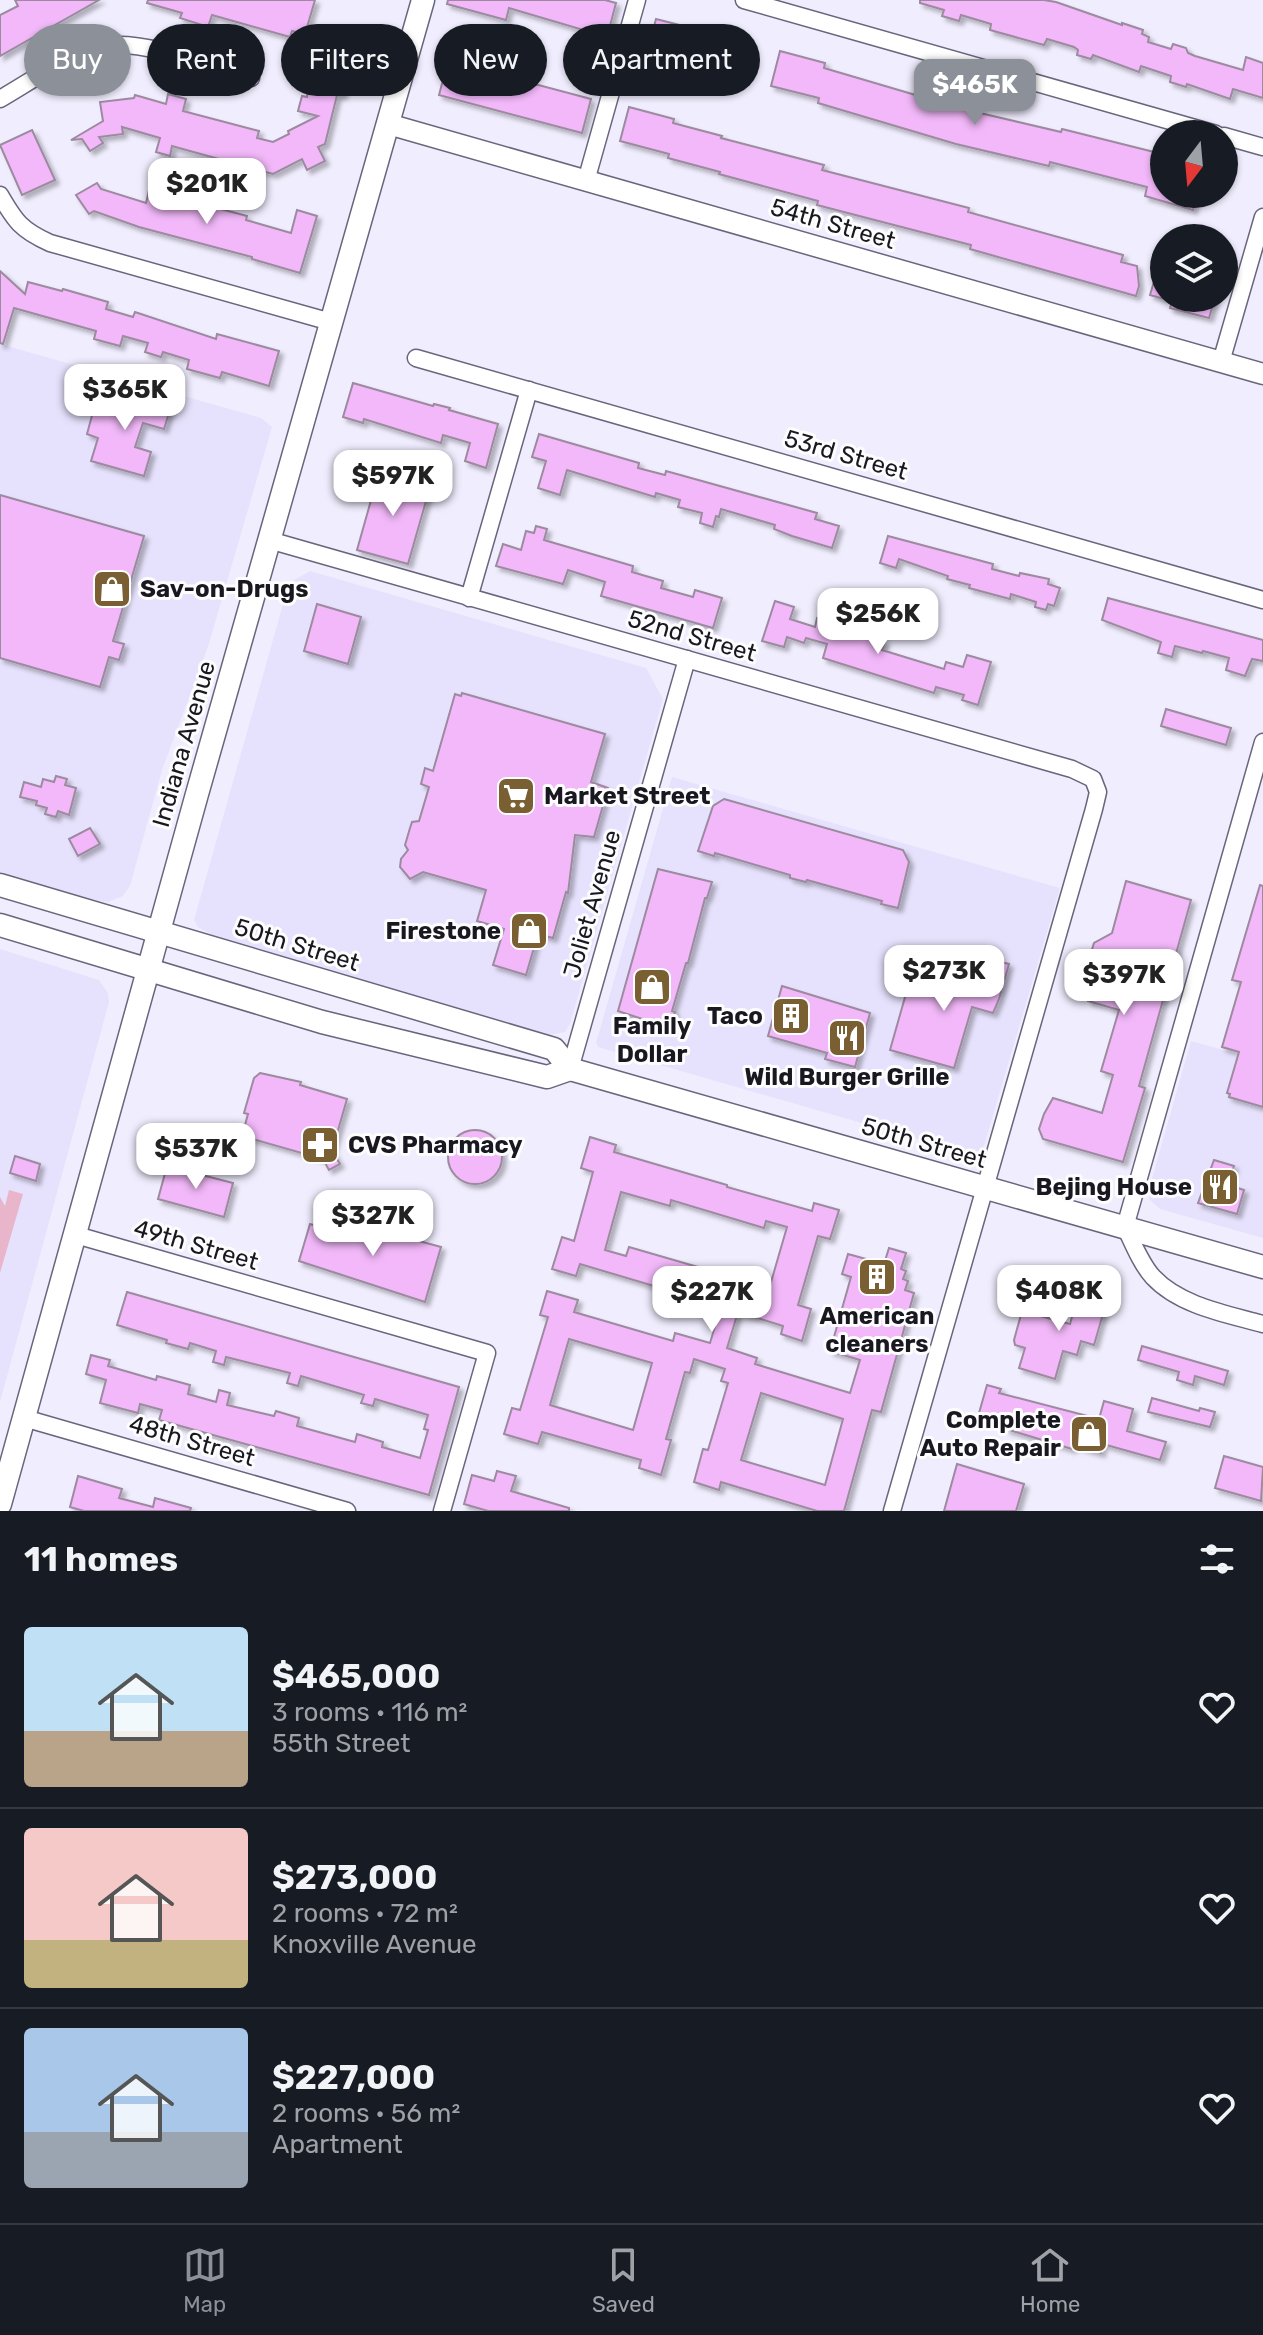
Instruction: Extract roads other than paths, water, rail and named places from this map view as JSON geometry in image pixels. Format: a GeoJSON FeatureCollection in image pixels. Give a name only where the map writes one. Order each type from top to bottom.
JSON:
{"type":"FeatureCollection","features":[{"type":"Feature","properties":{"kind":"main road","name":"Indiana Avenue"},"geometry":{"type":"LineString","coordinates":[[0,1504],[423,0]]}},
{"type":"Feature","properties":{"kind":"main road","name":"50th Street"},"geometry":{"type":"LineString","coordinates":[[0,885],[554,1049],[570,1069]]}},
{"type":"Feature","properties":{"kind":"main road","name":"50th Street"},"geometry":{"type":"LineString","coordinates":[[0,925],[322,1022],[547,1077],[570,1069],[1263,1267]]}},
{"type":"Feature","properties":{"kind":"street"},"geometry":{"type":"LineString","coordinates":[[586,181],[637,0]]}},
{"type":"Feature","properties":{"kind":"street"},"geometry":{"type":"LineString","coordinates":[[744,0],[1167,120]]}},
{"type":"Feature","properties":{"kind":"street"},"geometry":{"type":"LineString","coordinates":[[0,99],[65,61],[106,46],[136,45],[147,48]]}},
{"type":"Feature","properties":{"kind":"street","name":"54th Street"},"geometry":{"type":"LineString","coordinates":[[388,124],[1263,374]]}},
{"type":"Feature","properties":{"kind":"street"},"geometry":{"type":"LineString","coordinates":[[1238,140],[1263,147]]}},
{"type":"Feature","properties":{"kind":"street"},"geometry":{"type":"LineString","coordinates":[[0,195],[15,221],[27,233],[50,243],[331,322]]}},
{"type":"Feature","properties":{"kind":"street"},"geometry":{"type":"LineString","coordinates":[[1221,362],[1263,217]]}},
{"type":"Feature","properties":{"kind":"street","name":"53rd Street"},"geometry":{"type":"LineString","coordinates":[[416,358],[1263,600]]}},
{"type":"Feature","properties":{"kind":"street"},"geometry":{"type":"LineString","coordinates":[[469,598],[529,390]]}},
{"type":"Feature","properties":{"kind":"street","name":"52nd Street"},"geometry":{"type":"LineString","coordinates":[[269,540],[1088,774],[1097,785],[1098,792],[1090,824],[984,1187]]}},
{"type":"Feature","properties":{"kind":"street","name":"Joliet Avenue"},"geometry":{"type":"LineString","coordinates":[[570,1069],[687,659]]}},
{"type":"Feature","properties":{"kind":"street"},"geometry":{"type":"LineString","coordinates":[[1263,742],[1125,1227],[1151,1276],[1170,1292],[1190,1302],[1263,1324]]}},
{"type":"Feature","properties":{"kind":"street"},"geometry":{"type":"LineString","coordinates":[[892,1511],[984,1187]]}},
{"type":"Feature","properties":{"kind":"street","name":"49th Street"},"geometry":{"type":"LineString","coordinates":[[76,1235],[487,1353],[442,1511]]}},
{"type":"Feature","properties":{"kind":"street","name":"48th Street"},"geometry":{"type":"LineString","coordinates":[[24,1418],[347,1511]]}},
{"type":"Feature","properties":{"kind":"place","name":"Sav-on-Drugs"},"geometry":{"type":"Point","coordinates":[112,589]}},
{"type":"Feature","properties":{"kind":"place","name":"Market Street"},"geometry":{"type":"Point","coordinates":[516,796]}},
{"type":"Feature","properties":{"kind":"place","name":"Firestone"},"geometry":{"type":"Point","coordinates":[529,931]}},
{"type":"Feature","properties":{"kind":"place","name":"Family Dollar"},"geometry":{"type":"Point","coordinates":[652,987]}},
{"type":"Feature","properties":{"kind":"place","name":"Taco"},"geometry":{"type":"Point","coordinates":[791,1016]}},
{"type":"Feature","properties":{"kind":"place","name":"Wild Burger Grille"},"geometry":{"type":"Point","coordinates":[847,1038]}},
{"type":"Feature","properties":{"kind":"place","name":"CVS Pharmacy"},"geometry":{"type":"Point","coordinates":[320,1145]}},
{"type":"Feature","properties":{"kind":"place","name":"Bejing House"},"geometry":{"type":"Point","coordinates":[1220,1187]}},
{"type":"Feature","properties":{"kind":"place","name":"American cleaners"},"geometry":{"type":"Point","coordinates":[877,1277]}},
{"type":"Feature","properties":{"kind":"place","name":"Complete Auto Repair"},"geometry":{"type":"Point","coordinates":[1089,1434]}}]}
